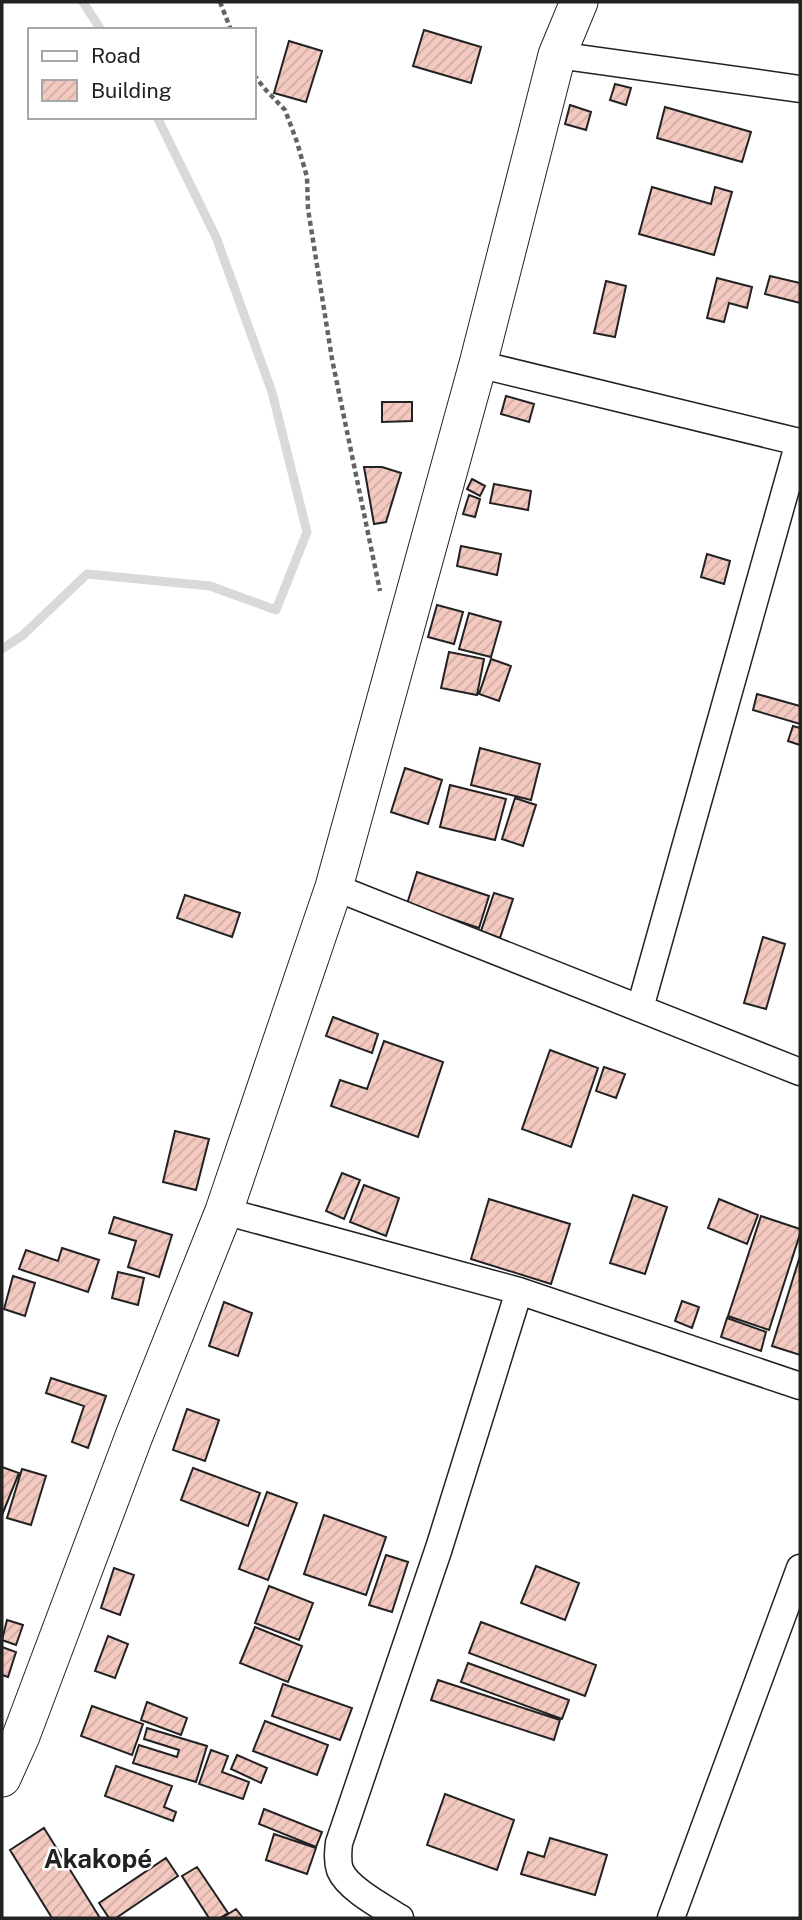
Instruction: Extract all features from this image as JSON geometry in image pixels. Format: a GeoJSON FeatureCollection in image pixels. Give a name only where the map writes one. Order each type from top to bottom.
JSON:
{"type":"FeatureCollection","features":[{"type":"Feature","properties":{"kind":"street"},"geometry":{"type":"LineString","coordinates":[[2,1778],[21,1736],[134,1436],[224,1211],[334,887],[478,363],[557,55],[579,2]]}},
{"type":"Feature","properties":{"kind":"street"},"geometry":{"type":"LineString","coordinates":[[557,55],[800,89]]}},
{"type":"Feature","properties":{"kind":"street"},"geometry":{"type":"LineString","coordinates":[[478,363],[799,442],[640,1008]]}},
{"type":"Feature","properties":{"kind":"street"},"geometry":{"type":"LineString","coordinates":[[334,887],[800,1072]]}},
{"type":"Feature","properties":{"kind":"street"},"geometry":{"type":"LineString","coordinates":[[224,1211],[519,1292],[800,1385]]}},
{"type":"Feature","properties":{"kind":"street"},"geometry":{"type":"LineString","coordinates":[[400,1918],[347,1880],[340,1871],[337,1856],[339,1843],[435,1561],[519,1292]]}},
{"type":"Feature","properties":{"kind":"street"},"geometry":{"type":"LineString","coordinates":[[671,1918],[789,1632],[800,1568]]}},
{"type":"Feature","properties":{"kind":"path"},"geometry":{"type":"LineString","coordinates":[[220,2],[230,28]]}},
{"type":"Feature","properties":{"kind":"path"},"geometry":{"type":"LineString","coordinates":[[256,78],[285,110],[301,153],[307,177],[308,209],[332,359],[382,601],[405,631]]}},
{"type":"Feature","properties":{"kind":"building"},"geometry":{"type":"Polygon","coordinates":[[[424,30],[481,47],[471,83],[413,66],[424,30]]]}},
{"type":"Feature","properties":{"kind":"building"},"geometry":{"type":"Polygon","coordinates":[[[289,41],[322,51],[306,102],[274,93],[289,41]]]}},
{"type":"Feature","properties":{"kind":"building"},"geometry":{"type":"Polygon","coordinates":[[[615,84],[631,88],[626,105],[610,100],[615,84]]]}},
{"type":"Feature","properties":{"kind":"building"},"geometry":{"type":"Polygon","coordinates":[[[570,105],[591,112],[586,130],[565,124],[570,105]]]}},
{"type":"Feature","properties":{"kind":"building"},"geometry":{"type":"Polygon","coordinates":[[[665,107],[751,132],[742,162],[657,138],[665,107]]]}},
{"type":"Feature","properties":{"kind":"building"},"geometry":{"type":"Polygon","coordinates":[[[652,187],[711,204],[715,187],[732,192],[714,255],[639,234],[652,187]]]}},
{"type":"Feature","properties":{"kind":"building"},"geometry":{"type":"Polygon","coordinates":[[[770,276],[800,283],[800,303],[765,294],[770,276]]]}},
{"type":"Feature","properties":{"kind":"building"},"geometry":{"type":"Polygon","coordinates":[[[717,278],[752,287],[747,308],[729,303],[724,322],[707,318],[717,278]]]}},
{"type":"Feature","properties":{"kind":"building"},"geometry":{"type":"Polygon","coordinates":[[[606,281],[626,286],[615,337],[594,333],[606,281]]]}},
{"type":"Feature","properties":{"kind":"building"},"geometry":{"type":"Polygon","coordinates":[[[506,396],[534,404],[529,422],[501,414],[506,396]]]}},
{"type":"Feature","properties":{"kind":"building"},"geometry":{"type":"Polygon","coordinates":[[[382,402],[412,402],[412,421],[382,422],[382,402]]]}},
{"type":"Feature","properties":{"kind":"building"},"geometry":{"type":"Polygon","coordinates":[[[364,467],[382,467],[401,473],[386,522],[374,524],[364,467]]]}},
{"type":"Feature","properties":{"kind":"building"},"geometry":{"type":"Polygon","coordinates":[[[472,479],[485,486],[480,496],[467,489],[472,479]]]}},
{"type":"Feature","properties":{"kind":"building"},"geometry":{"type":"Polygon","coordinates":[[[494,484],[531,491],[528,510],[490,503],[494,484]]]}},
{"type":"Feature","properties":{"kind":"building"},"geometry":{"type":"Polygon","coordinates":[[[469,495],[480,499],[475,517],[463,514],[469,495]]]}},
{"type":"Feature","properties":{"kind":"building"},"geometry":{"type":"Polygon","coordinates":[[[461,546],[501,554],[497,575],[457,566],[461,546]]]}},
{"type":"Feature","properties":{"kind":"building"},"geometry":{"type":"Polygon","coordinates":[[[707,554],[730,561],[724,584],[701,577],[707,554]]]}},
{"type":"Feature","properties":{"kind":"building"},"geometry":{"type":"Polygon","coordinates":[[[437,605],[463,612],[454,644],[428,637],[437,605]]]}},
{"type":"Feature","properties":{"kind":"building"},"geometry":{"type":"Polygon","coordinates":[[[469,613],[501,622],[491,657],[459,649],[469,613]]]}},
{"type":"Feature","properties":{"kind":"building"},"geometry":{"type":"Polygon","coordinates":[[[449,652],[484,659],[477,695],[441,688],[449,652]]]}},
{"type":"Feature","properties":{"kind":"building"},"geometry":{"type":"Polygon","coordinates":[[[491,659],[511,666],[499,701],[479,694],[491,659]]]}},
{"type":"Feature","properties":{"kind":"building"},"geometry":{"type":"Polygon","coordinates":[[[757,694],[800,706],[800,724],[753,710],[757,694]]]}},
{"type":"Feature","properties":{"kind":"building"},"geometry":{"type":"Polygon","coordinates":[[[793,726],[800,728],[800,745],[788,741],[793,726]]]}},
{"type":"Feature","properties":{"kind":"building"},"geometry":{"type":"Polygon","coordinates":[[[480,748],[540,764],[531,800],[471,785],[480,748]]]}},
{"type":"Feature","properties":{"kind":"building"},"geometry":{"type":"Polygon","coordinates":[[[405,768],[442,780],[428,824],[391,812],[405,768]]]}},
{"type":"Feature","properties":{"kind":"building"},"geometry":{"type":"Polygon","coordinates":[[[450,785],[506,799],[495,840],[440,827],[450,785]]]}},
{"type":"Feature","properties":{"kind":"building"},"geometry":{"type":"Polygon","coordinates":[[[515,798],[536,805],[523,846],[502,839],[515,798]]]}},
{"type":"Feature","properties":{"kind":"building"},"geometry":{"type":"Polygon","coordinates":[[[417,872],[489,896],[479,928],[407,904],[417,872]]]}},
{"type":"Feature","properties":{"kind":"building"},"geometry":{"type":"Polygon","coordinates":[[[494,893],[513,899],[500,938],[481,931],[494,893]]]}},
{"type":"Feature","properties":{"kind":"building"},"geometry":{"type":"Polygon","coordinates":[[[185,895],[240,913],[232,937],[177,918],[185,895]]]}},
{"type":"Feature","properties":{"kind":"building"},"geometry":{"type":"Polygon","coordinates":[[[763,937],[785,944],[766,1009],[744,1003],[763,937]]]}},
{"type":"Feature","properties":{"kind":"building"},"geometry":{"type":"Polygon","coordinates":[[[333,1017],[378,1034],[372,1053],[326,1036],[333,1017]]]}},
{"type":"Feature","properties":{"kind":"building"},"geometry":{"type":"Polygon","coordinates":[[[384,1041],[443,1062],[418,1137],[331,1106],[340,1080],[367,1089],[384,1041]]]}},
{"type":"Feature","properties":{"kind":"building"},"geometry":{"type":"Polygon","coordinates":[[[550,1050],[598,1068],[571,1147],[522,1129],[550,1050]]]}},
{"type":"Feature","properties":{"kind":"building"},"geometry":{"type":"Polygon","coordinates":[[[604,1067],[625,1074],[616,1098],[596,1091],[604,1067]]]}},
{"type":"Feature","properties":{"kind":"building"},"geometry":{"type":"Polygon","coordinates":[[[175,1131],[209,1139],[196,1190],[163,1182],[175,1131]]]}},
{"type":"Feature","properties":{"kind":"building"},"geometry":{"type":"Polygon","coordinates":[[[342,1173],[360,1180],[344,1219],[326,1211],[342,1173]]]}},
{"type":"Feature","properties":{"kind":"building"},"geometry":{"type":"Polygon","coordinates":[[[364,1185],[399,1198],[386,1236],[350,1222],[364,1185]]]}},
{"type":"Feature","properties":{"kind":"building"},"geometry":{"type":"Polygon","coordinates":[[[633,1195],[667,1207],[645,1274],[610,1263],[633,1195]]]}},
{"type":"Feature","properties":{"kind":"building"},"geometry":{"type":"Polygon","coordinates":[[[489,1199],[570,1224],[551,1284],[471,1259],[489,1199]]]}},
{"type":"Feature","properties":{"kind":"building"},"geometry":{"type":"Polygon","coordinates":[[[719,1199],[758,1215],[747,1244],[708,1228],[719,1199]]]}},
{"type":"Feature","properties":{"kind":"building"},"geometry":{"type":"Polygon","coordinates":[[[761,1216],[800,1229],[769,1330],[728,1316],[761,1216]]]}},
{"type":"Feature","properties":{"kind":"building"},"geometry":{"type":"Polygon","coordinates":[[[114,1217],[172,1235],[159,1277],[128,1267],[136,1241],[109,1233],[114,1217]]]}},
{"type":"Feature","properties":{"kind":"building"},"geometry":{"type":"Polygon","coordinates":[[[62,1248],[99,1260],[88,1292],[19,1269],[26,1250],[58,1261],[62,1248]]]}},
{"type":"Feature","properties":{"kind":"building"},"geometry":{"type":"Polygon","coordinates":[[[800,1256],[800,1355],[772,1346],[800,1256]]]}},
{"type":"Feature","properties":{"kind":"building"},"geometry":{"type":"Polygon","coordinates":[[[118,1272],[144,1278],[138,1305],[112,1298],[118,1272]]]}},
{"type":"Feature","properties":{"kind":"building"},"geometry":{"type":"Polygon","coordinates":[[[13,1276],[35,1283],[25,1316],[4,1309],[13,1276]]]}},
{"type":"Feature","properties":{"kind":"building"},"geometry":{"type":"Polygon","coordinates":[[[682,1301],[699,1307],[692,1328],[675,1321],[682,1301]]]}},
{"type":"Feature","properties":{"kind":"building"},"geometry":{"type":"Polygon","coordinates":[[[224,1302],[252,1313],[238,1356],[209,1346],[224,1302]]]}},
{"type":"Feature","properties":{"kind":"building"},"geometry":{"type":"Polygon","coordinates":[[[727,1318],[766,1332],[761,1351],[721,1337],[727,1318]]]}},
{"type":"Feature","properties":{"kind":"building"},"geometry":{"type":"Polygon","coordinates":[[[51,1378],[106,1396],[88,1448],[72,1442],[84,1406],[46,1393],[51,1378]]]}},
{"type":"Feature","properties":{"kind":"building"},"geometry":{"type":"Polygon","coordinates":[[[187,1409],[219,1420],[205,1461],[173,1450],[187,1409]]]}},
{"type":"Feature","properties":{"kind":"building"},"geometry":{"type":"Polygon","coordinates":[[[2,1467],[19,1473],[2,1515],[2,1467]]]}},
{"type":"Feature","properties":{"kind":"building"},"geometry":{"type":"Polygon","coordinates":[[[193,1468],[260,1493],[248,1526],[181,1500],[193,1468]]]}},
{"type":"Feature","properties":{"kind":"building"},"geometry":{"type":"Polygon","coordinates":[[[22,1469],[46,1476],[31,1525],[7,1518],[22,1469]]]}},
{"type":"Feature","properties":{"kind":"building"},"geometry":{"type":"Polygon","coordinates":[[[267,1492],[297,1503],[268,1580],[239,1569],[267,1492]]]}},
{"type":"Feature","properties":{"kind":"building"},"geometry":{"type":"Polygon","coordinates":[[[324,1515],[386,1537],[366,1595],[304,1574],[324,1515]]]}},
{"type":"Feature","properties":{"kind":"building"},"geometry":{"type":"Polygon","coordinates":[[[386,1555],[408,1562],[392,1612],[369,1605],[386,1555]]]}},
{"type":"Feature","properties":{"kind":"building"},"geometry":{"type":"Polygon","coordinates":[[[536,1566],[579,1583],[565,1620],[521,1603],[536,1566]]]}},
{"type":"Feature","properties":{"kind":"building"},"geometry":{"type":"Polygon","coordinates":[[[114,1568],[134,1575],[120,1615],[101,1608],[114,1568]]]}},
{"type":"Feature","properties":{"kind":"building"},"geometry":{"type":"Polygon","coordinates":[[[269,1586],[313,1603],[299,1640],[255,1623],[269,1586]]]}},
{"type":"Feature","properties":{"kind":"building"},"geometry":{"type":"Polygon","coordinates":[[[7,1620],[23,1625],[16,1645],[2,1640],[7,1620]]]}},
{"type":"Feature","properties":{"kind":"building"},"geometry":{"type":"Polygon","coordinates":[[[481,1622],[596,1665],[585,1696],[469,1653],[481,1622]]]}},
{"type":"Feature","properties":{"kind":"building"},"geometry":{"type":"Polygon","coordinates":[[[255,1627],[302,1646],[288,1682],[240,1663],[255,1627]]]}},
{"type":"Feature","properties":{"kind":"building"},"geometry":{"type":"Polygon","coordinates":[[[108,1636],[128,1644],[115,1678],[95,1671],[108,1636]]]}},
{"type":"Feature","properties":{"kind":"building"},"geometry":{"type":"Polygon","coordinates":[[[2,1647],[16,1652],[8,1677],[2,1675],[2,1647]]]}},
{"type":"Feature","properties":{"kind":"building"},"geometry":{"type":"Polygon","coordinates":[[[468,1663],[569,1700],[562,1719],[461,1682],[468,1663]]]}},
{"type":"Feature","properties":{"kind":"building"},"geometry":{"type":"Polygon","coordinates":[[[438,1680],[560,1720],[554,1740],[431,1700],[438,1680]]]}},
{"type":"Feature","properties":{"kind":"building"},"geometry":{"type":"Polygon","coordinates":[[[283,1684],[352,1708],[340,1740],[272,1716],[283,1684]]]}},
{"type":"Feature","properties":{"kind":"building"},"geometry":{"type":"Polygon","coordinates":[[[147,1702],[187,1718],[181,1735],[141,1720],[147,1702]]]}},
{"type":"Feature","properties":{"kind":"building"},"geometry":{"type":"Polygon","coordinates":[[[92,1706],[143,1724],[132,1755],[81,1736],[92,1706]]]}},
{"type":"Feature","properties":{"kind":"building"},"geometry":{"type":"Polygon","coordinates":[[[265,1721],[328,1745],[317,1775],[253,1751],[265,1721]]]}},
{"type":"Feature","properties":{"kind":"building"},"geometry":{"type":"Polygon","coordinates":[[[147,1728],[207,1746],[196,1782],[133,1763],[139,1745],[177,1757],[179,1750],[144,1739],[147,1728]]]}},
{"type":"Feature","properties":{"kind":"building"},"geometry":{"type":"Polygon","coordinates":[[[211,1750],[228,1756],[222,1772],[249,1782],[243,1799],[199,1784],[211,1750]]]}},
{"type":"Feature","properties":{"kind":"building"},"geometry":{"type":"Polygon","coordinates":[[[237,1755],[267,1768],[261,1783],[231,1769],[237,1755]]]}},
{"type":"Feature","properties":{"kind":"building"},"geometry":{"type":"Polygon","coordinates":[[[116,1766],[172,1786],[164,1807],[176,1812],[173,1821],[105,1796],[116,1766]]]}},
{"type":"Feature","properties":{"kind":"building"},"geometry":{"type":"Polygon","coordinates":[[[445,1794],[514,1820],[497,1870],[427,1845],[445,1794]]]}},
{"type":"Feature","properties":{"kind":"building"},"geometry":{"type":"Polygon","coordinates":[[[264,1809],[322,1832],[316,1847],[259,1824],[264,1809]]]}},
{"type":"Feature","properties":{"kind":"building"},"geometry":{"type":"Polygon","coordinates":[[[44,1828],[100,1918],[52,1918],[10,1850],[44,1828]]]}},
{"type":"Feature","properties":{"kind":"building"},"geometry":{"type":"Polygon","coordinates":[[[274,1834],[316,1848],[307,1874],[266,1860],[274,1834]]]}},
{"type":"Feature","properties":{"kind":"building"},"geometry":{"type":"Polygon","coordinates":[[[550,1838],[607,1855],[595,1895],[521,1874],[528,1852],[544,1857],[550,1838]]]}},
{"type":"Feature","properties":{"kind":"building"},"geometry":{"type":"Polygon","coordinates":[[[166,1858],[178,1876],[116,1918],[109,1918],[99,1903],[166,1858]]]}},
{"type":"Feature","properties":{"kind":"building"},"geometry":{"type":"Polygon","coordinates":[[[197,1867],[228,1913],[220,1918],[209,1918],[182,1876],[197,1867]]]}},
{"type":"Feature","properties":{"kind":"building"},"geometry":{"type":"Polygon","coordinates":[[[236,1909],[243,1918],[222,1918],[236,1909]]]}},
{"type":"Feature","properties":{"kind":"waterway"},"geometry":{"type":"LineString","coordinates":[[83,2],[100,28]]}},
{"type":"Feature","properties":{"kind":"waterway"},"geometry":{"type":"LineString","coordinates":[[2,649],[23,635],[87,574],[210,586],[276,610],[307,532],[272,392],[216,237],[158,119]]}},
{"type":"Feature","properties":{"kind":"district","name":"Akakopé"},"geometry":{"type":"Point","coordinates":[98,1859]}}]}
